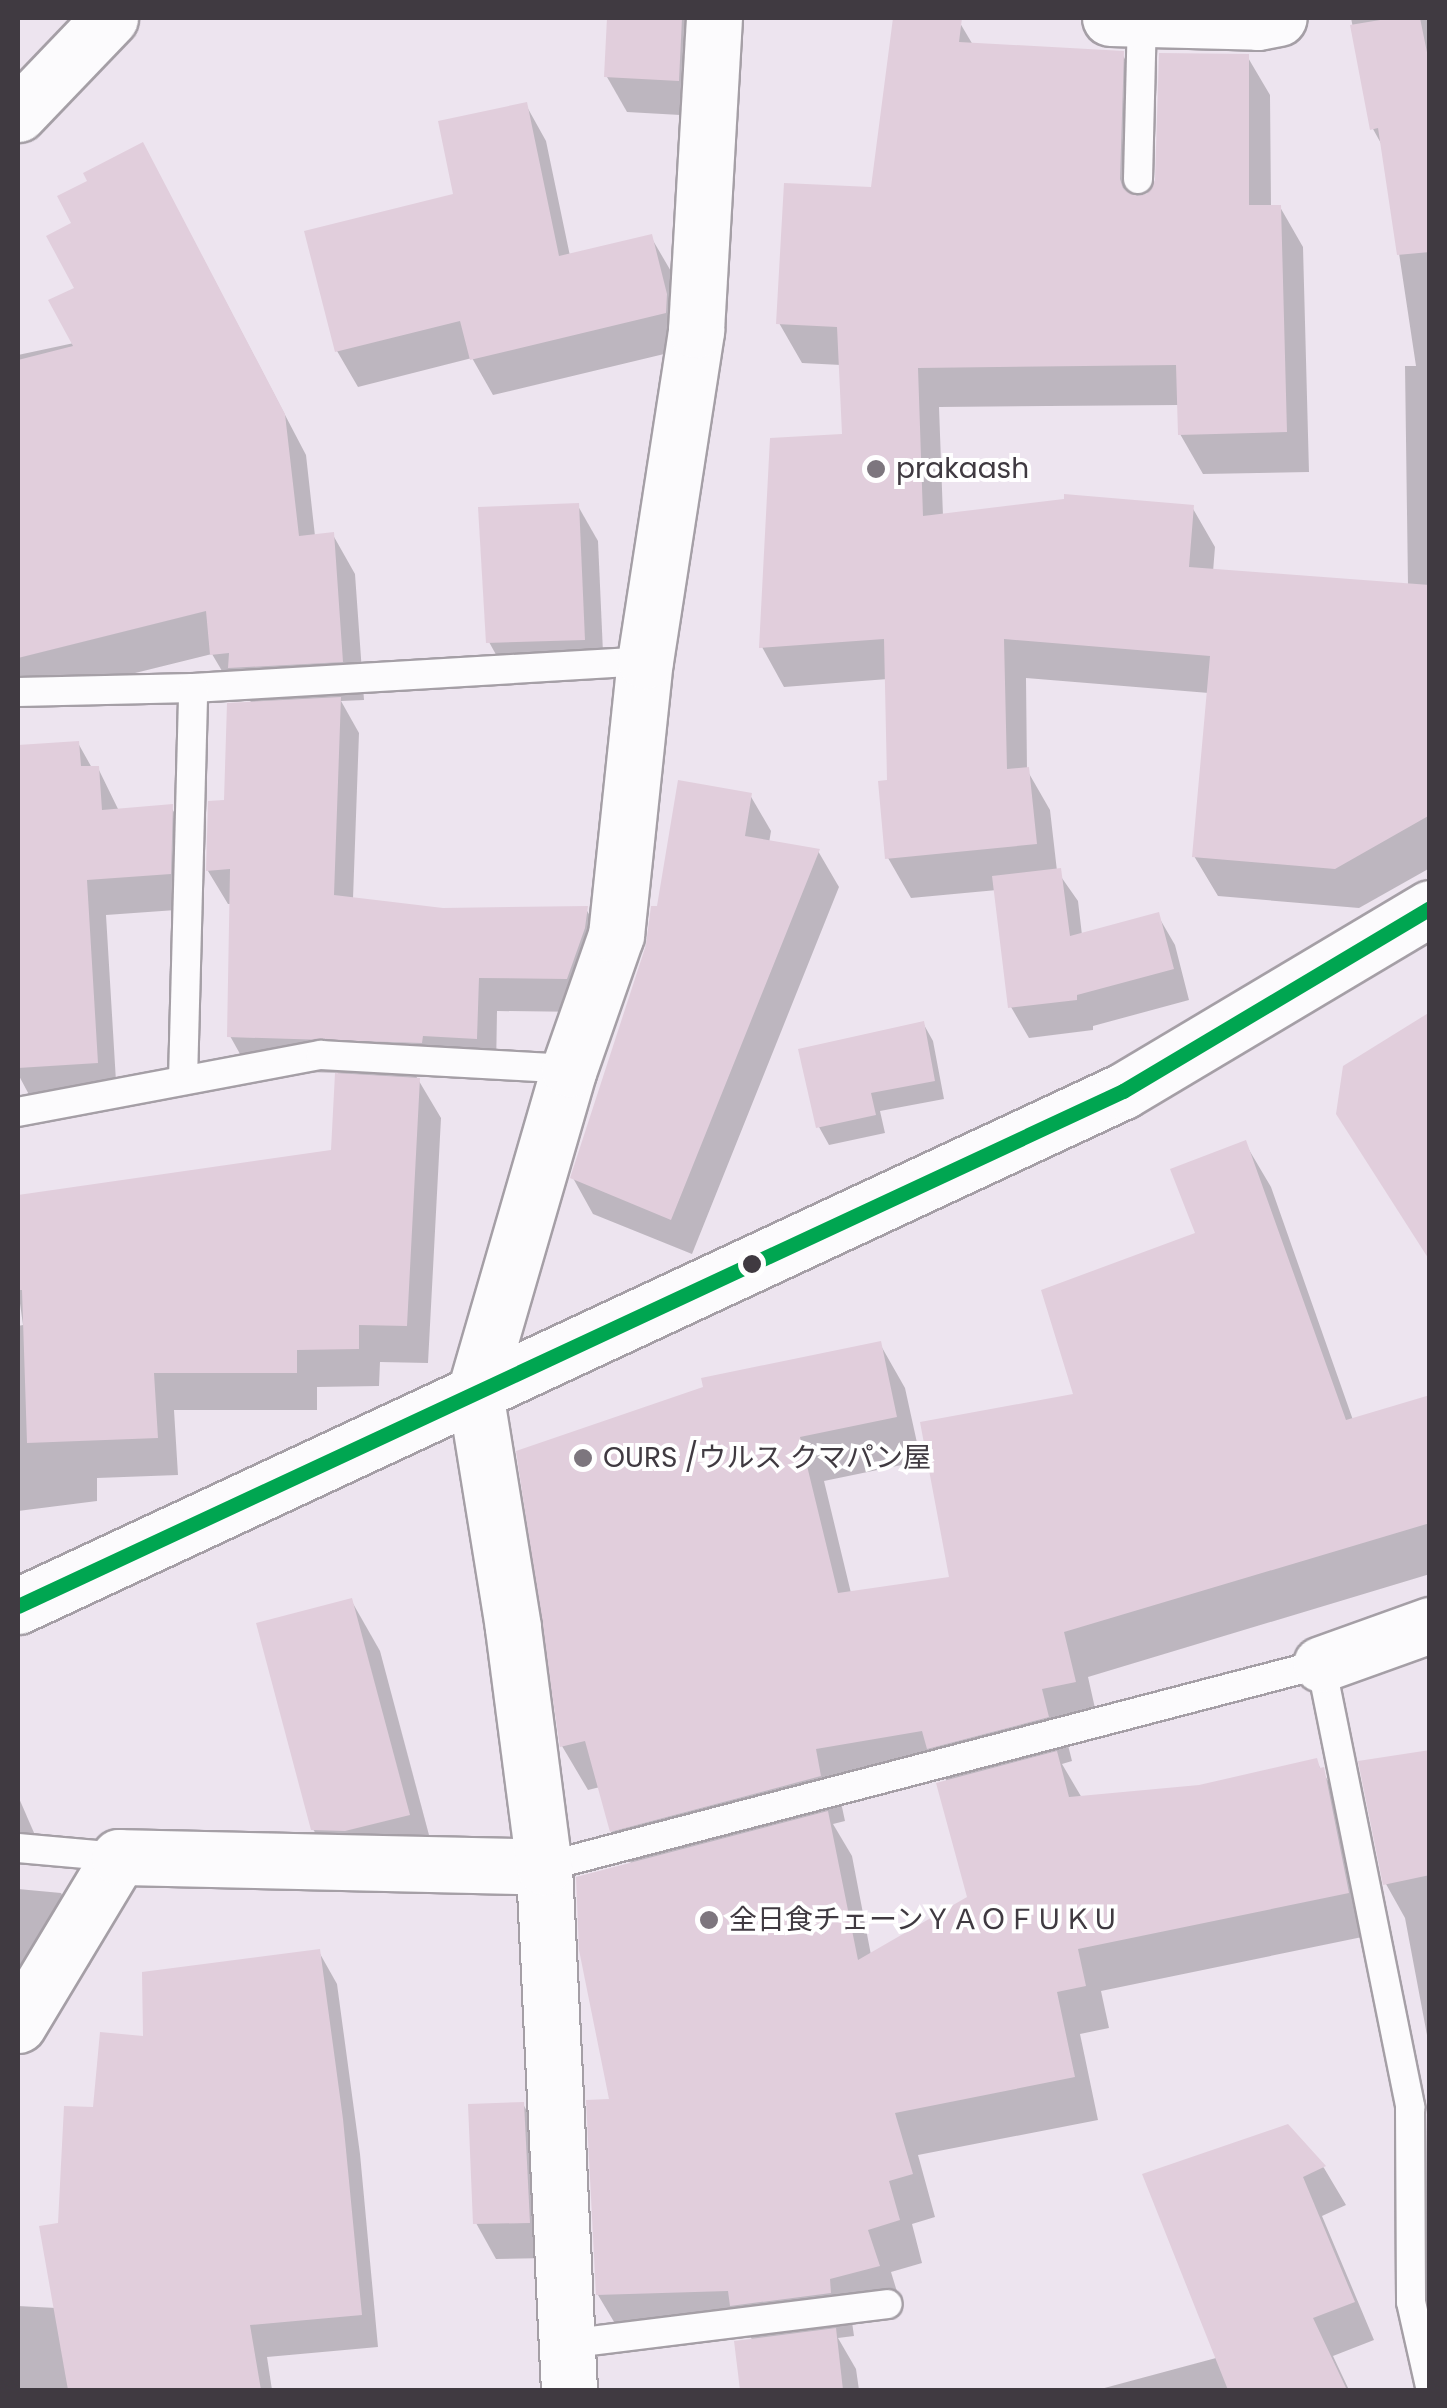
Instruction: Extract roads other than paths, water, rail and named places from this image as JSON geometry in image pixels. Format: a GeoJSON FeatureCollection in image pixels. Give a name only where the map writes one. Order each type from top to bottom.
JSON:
{"type":"FeatureCollection","features":[{"type":"Feature","properties":{"kind":"main road"},"geometry":{"type":"LineString","coordinates":[[18,114],[110,18]]}},
{"type":"Feature","properties":{"kind":"main road"},"geometry":{"type":"LineString","coordinates":[[568,2367],[544,1867],[513,1628],[475,1392],[570,1069],[616,935],[644,661],[696,330],[714,18]]}},
{"type":"Feature","properties":{"kind":"main road"},"geometry":{"type":"LineString","coordinates":[[1110,18],[1258,22],[1279,18]]}},
{"type":"Feature","properties":{"kind":"main road"},"geometry":{"type":"LineString","coordinates":[[18,1606],[1124,1091],[1430,908]]}},
{"type":"Feature","properties":{"kind":"main road"},"geometry":{"type":"LineString","coordinates":[[1321,1664],[1430,1625]]}},
{"type":"Feature","properties":{"kind":"main road"},"geometry":{"type":"LineString","coordinates":[[18,2025],[119,1857],[544,1867]]}},
{"type":"Feature","properties":{"kind":"lane"},"geometry":{"type":"LineString","coordinates":[[1138,179],[1142,18]]}},
{"type":"Feature","properties":{"kind":"lane"},"geometry":{"type":"LineString","coordinates":[[18,692],[192,688],[644,661]]}},
{"type":"Feature","properties":{"kind":"lane"},"geometry":{"type":"LineString","coordinates":[[183,1080],[192,688]]}},
{"type":"Feature","properties":{"kind":"lane"},"geometry":{"type":"LineString","coordinates":[[18,1112],[321,1055],[570,1069]]}},
{"type":"Feature","properties":{"kind":"lane"},"geometry":{"type":"LineString","coordinates":[[544,1867],[1321,1664],[1410,2106],[1411,2302],[1430,2386]]}},
{"type":"Feature","properties":{"kind":"lane"},"geometry":{"type":"LineString","coordinates":[[18,1848],[119,1857]]}},
{"type":"Feature","properties":{"kind":"lane"},"geometry":{"type":"LineString","coordinates":[[568,2367],[888,2304]]}},
{"type":"Feature","properties":{"kind":"place","name":"prakaash"},"geometry":{"type":"Point","coordinates":[876,469]}},
{"type":"Feature","properties":{"kind":"place","name":"OURS /ウルス クマパン屋"},"geometry":{"type":"Point","coordinates":[583,1458]}},
{"type":"Feature","properties":{"kind":"place","name":"全日食チェーンＹＡＯＦＵＫＵ"},"geometry":{"type":"Point","coordinates":[709,1920]}}]}
